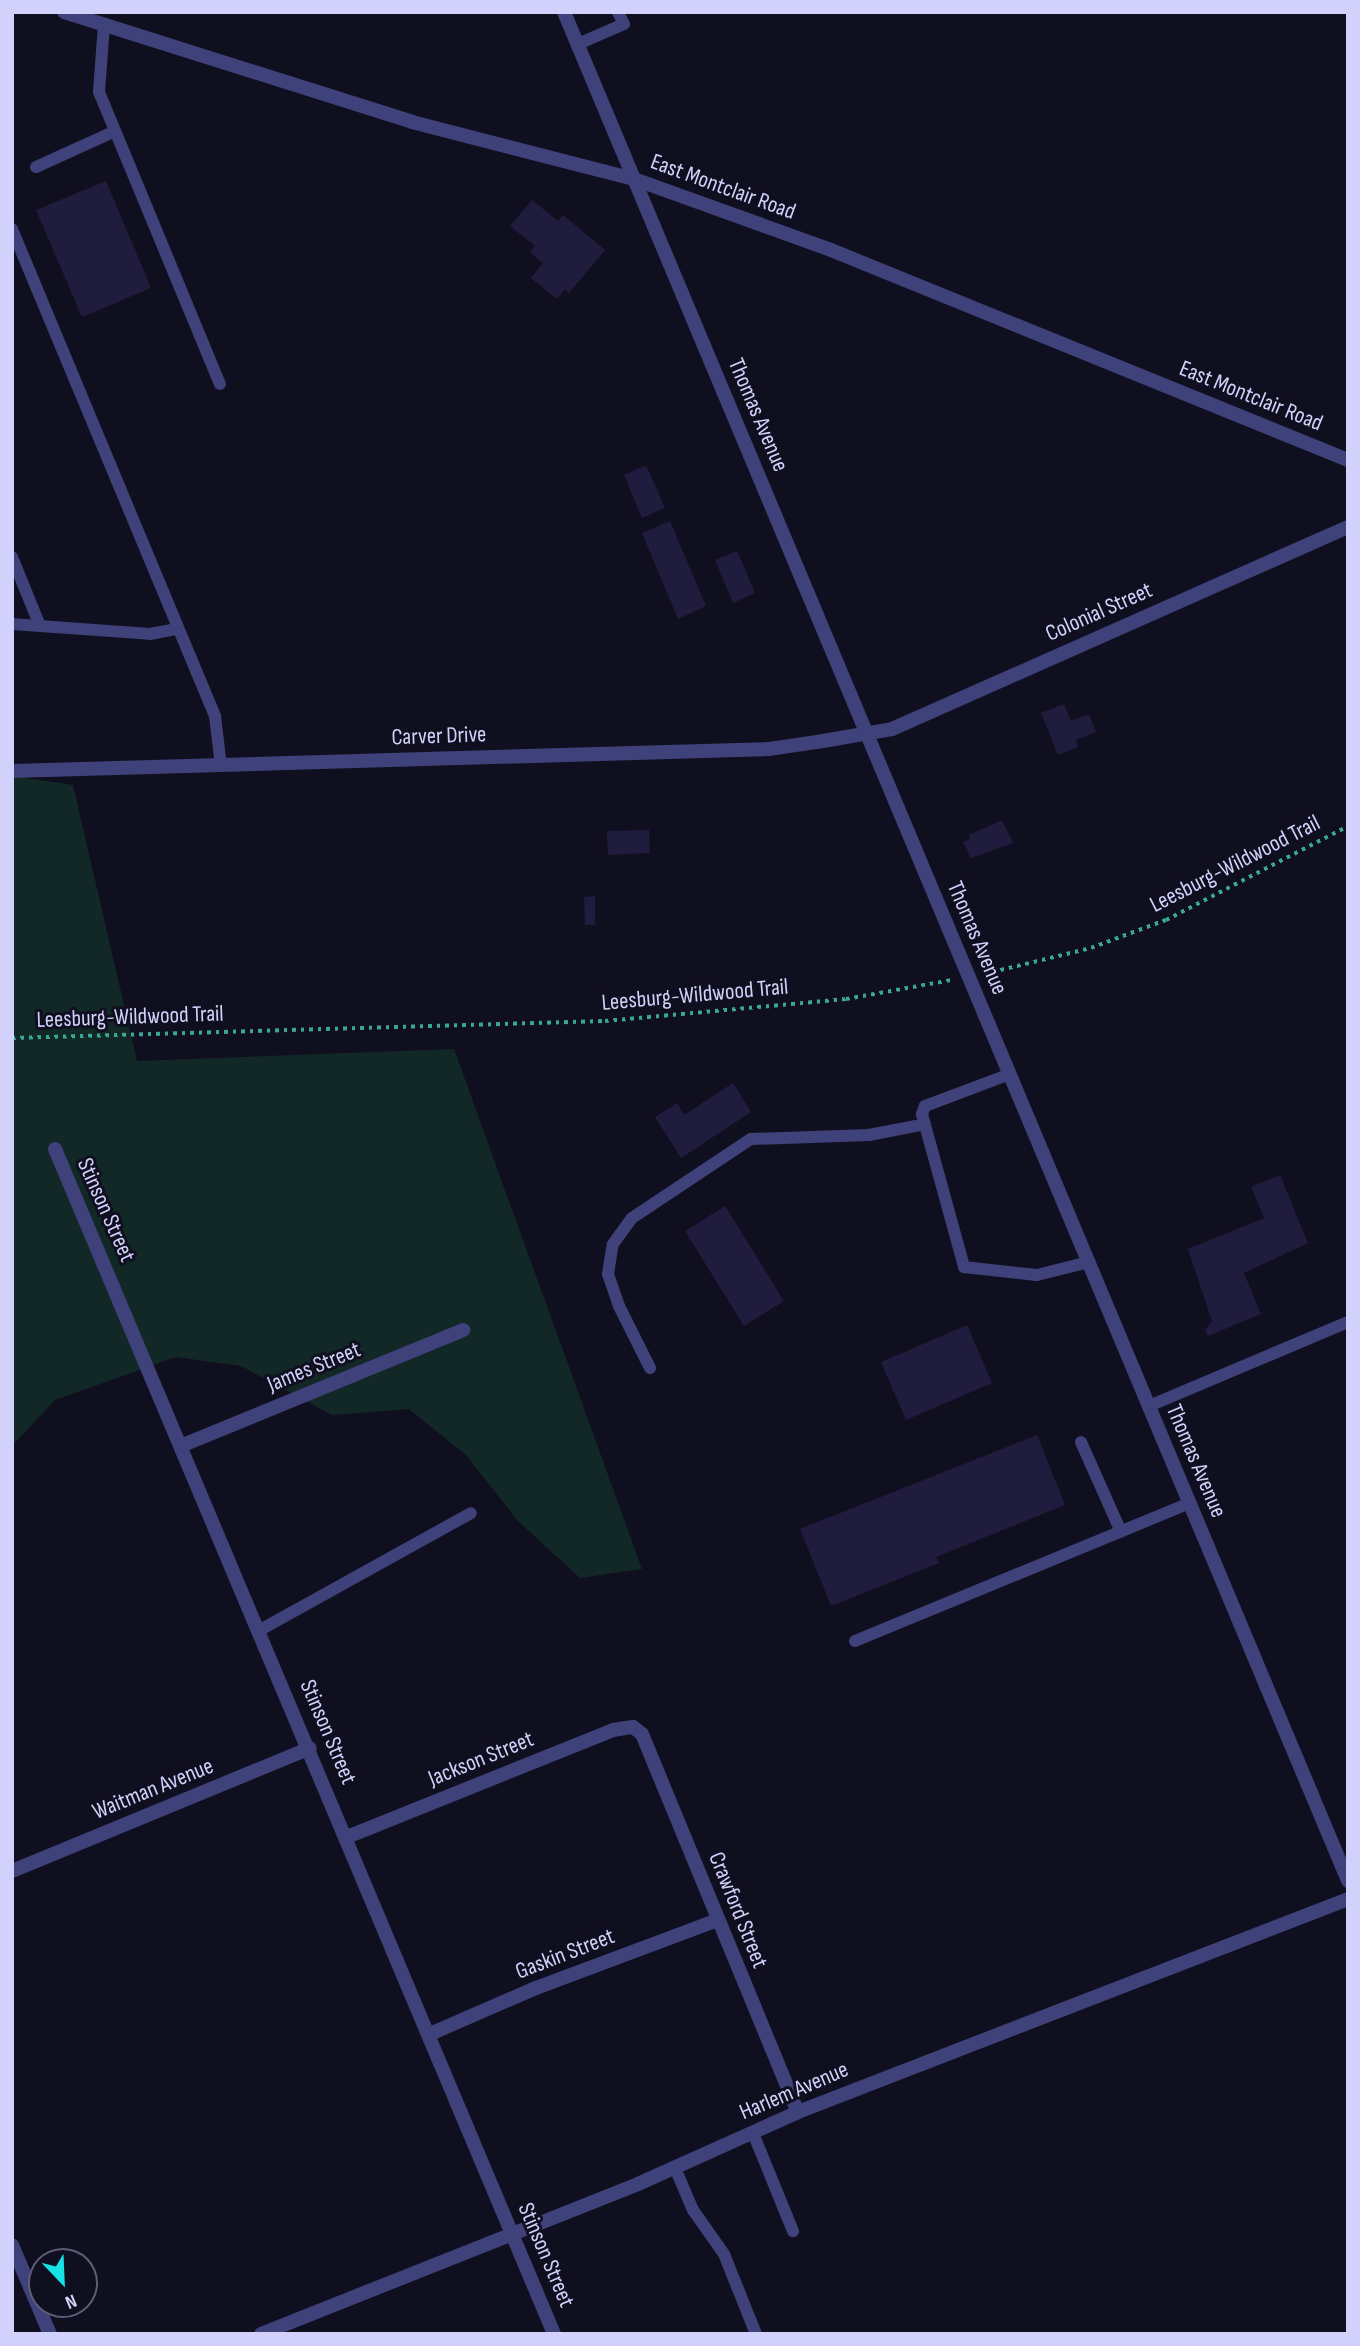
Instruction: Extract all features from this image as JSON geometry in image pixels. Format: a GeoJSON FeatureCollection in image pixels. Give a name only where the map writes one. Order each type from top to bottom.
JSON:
{"type":"FeatureCollection","features":[{"type":"Feature","properties":{"kind":"street","name":"East Montclair Road"},"geometry":{"type":"LineString","coordinates":[[64,12],[412,122],[634,178],[831,250],[1348,460]]}},
{"type":"Feature","properties":{"kind":"street","name":"Thomas Avenue"},"geometry":{"type":"LineString","coordinates":[[565,12],[1348,1881]]}},
{"type":"Feature","properties":{"kind":"street","name":"Colonial Street"},"geometry":{"type":"LineString","coordinates":[[867,733],[892,729],[1348,527]]}},
{"type":"Feature","properties":{"kind":"street","name":"Carver Drive"},"geometry":{"type":"LineString","coordinates":[[12,771],[769,749],[867,733]]}},
{"type":"Feature","properties":{"kind":"street","name":"Stinson Street"},"geometry":{"type":"LineString","coordinates":[[55,1149],[183,1445],[554,2334]]}},
{"type":"Feature","properties":{"kind":"street","name":"James Street"},"geometry":{"type":"LineString","coordinates":[[183,1445],[463,1330]]}},
{"type":"Feature","properties":{"kind":"street","name":"Jackson Street"},"geometry":{"type":"LineString","coordinates":[[347,1836],[613,1730],[633,1727]]}},
{"type":"Feature","properties":{"kind":"street","name":"Crawford Street"},"geometry":{"type":"LineString","coordinates":[[633,1727],[642,1734],[798,2112]]}},
{"type":"Feature","properties":{"kind":"street","name":"Waitman Avenue"},"geometry":{"type":"LineString","coordinates":[[12,1871],[310,1748]]}},
{"type":"Feature","properties":{"kind":"street","name":"Harlem Avenue"},"geometry":{"type":"LineString","coordinates":[[261,2334],[512,2236],[675,2168],[798,2112],[1348,1899]]}},
{"type":"Feature","properties":{"kind":"street","name":"Gaskin Street"},"geometry":{"type":"LineString","coordinates":[[430,2034],[536,1988],[718,1920]]}},
{"type":"Feature","properties":{"kind":"street"},"geometry":{"type":"LineString","coordinates":[[12,2245],[51,2334]]}},
{"type":"Feature","properties":{"kind":"lane"},"geometry":{"type":"LineString","coordinates":[[578,44],[624,24],[618,12]]}},
{"type":"Feature","properties":{"kind":"lane"},"geometry":{"type":"LineString","coordinates":[[104,25],[99,92],[113,132],[220,384]]}},
{"type":"Feature","properties":{"kind":"lane"},"geometry":{"type":"LineString","coordinates":[[36,167],[113,132]]}},
{"type":"Feature","properties":{"kind":"lane"},"geometry":{"type":"LineString","coordinates":[[12,229],[176,629],[215,716],[222,766]]}},
{"type":"Feature","properties":{"kind":"lane"},"geometry":{"type":"LineString","coordinates":[[12,556],[40,626]]}},
{"type":"Feature","properties":{"kind":"lane"},"geometry":{"type":"LineString","coordinates":[[12,624],[150,634],[176,629]]}},
{"type":"Feature","properties":{"kind":"lane"},"geometry":{"type":"LineString","coordinates":[[1010,1074],[925,1106],[925,1124],[964,1267],[1037,1275],[1089,1262]]}},
{"type":"Feature","properties":{"kind":"lane"},"geometry":{"type":"LineString","coordinates":[[650,1367],[619,1306],[608,1274],[613,1244],[632,1219],[751,1139],[858,1136],[925,1124]]}},
{"type":"Feature","properties":{"kind":"lane"},"geometry":{"type":"LineString","coordinates":[[1149,1406],[1348,1322]]}},
{"type":"Feature","properties":{"kind":"lane"},"geometry":{"type":"LineString","coordinates":[[1081,1442],[1121,1532]]}},
{"type":"Feature","properties":{"kind":"lane"},"geometry":{"type":"LineString","coordinates":[[855,1641],[1189,1503]]}},
{"type":"Feature","properties":{"kind":"lane"},"geometry":{"type":"LineString","coordinates":[[260,1630],[471,1513]]}},
{"type":"Feature","properties":{"kind":"lane"},"geometry":{"type":"LineString","coordinates":[[753,2133],[793,2231]]}},
{"type":"Feature","properties":{"kind":"lane"},"geometry":{"type":"LineString","coordinates":[[675,2168],[693,2210],[724,2254],[756,2334]]}},
{"type":"Feature","properties":{"kind":"path","name":"Leesburg-Wildwood Trail"},"geometry":{"type":"LineString","coordinates":[[12,1038],[605,1021],[846,999],[968,977],[1091,948],[1166,920],[1348,826]]}},
{"type":"Feature","properties":{"kind":"green space"},"geometry":{"type":"Polygon","coordinates":[[[12,776],[73,785],[137,1061],[454,1049],[642,1569],[580,1578],[518,1521],[466,1455],[409,1409],[332,1415],[241,1366],[176,1357],[55,1400],[12,1446],[12,776]]]}},
{"type":"Feature","properties":{"kind":"building"},"geometry":{"type":"Polygon","coordinates":[[[106,181],[151,288],[82,317],[36,210],[106,181]]]}},
{"type":"Feature","properties":{"kind":"building"},"geometry":{"type":"Polygon","coordinates":[[[532,200],[558,221],[563,215],[605,250],[569,293],[565,289],[557,299],[531,278],[543,263],[530,252],[535,246],[510,226],[532,200]]]}},
{"type":"Feature","properties":{"kind":"building"},"geometry":{"type":"Polygon","coordinates":[[[646,465],[665,508],[642,518],[624,475],[646,465]]]}},
{"type":"Feature","properties":{"kind":"building"},"geometry":{"type":"Polygon","coordinates":[[[670,521],[706,606],[678,619],[642,533],[670,521]]]}},
{"type":"Feature","properties":{"kind":"building"},"geometry":{"type":"Polygon","coordinates":[[[737,551],[755,593],[733,603],[715,560],[737,551]]]}},
{"type":"Feature","properties":{"kind":"building"},"geometry":{"type":"Polygon","coordinates":[[[1064,704],[1071,721],[1089,714],[1096,732],[1076,740],[1078,747],[1058,755],[1041,713],[1064,704]]]}},
{"type":"Feature","properties":{"kind":"building"},"geometry":{"type":"Polygon","coordinates":[[[1002,820],[1013,843],[971,858],[963,842],[970,839],[969,835],[1002,820]]]}},
{"type":"Feature","properties":{"kind":"building"},"geometry":{"type":"Polygon","coordinates":[[[649,830],[650,853],[608,855],[607,831],[649,830]]]}},
{"type":"Feature","properties":{"kind":"building"},"geometry":{"type":"Polygon","coordinates":[[[595,896],[595,925],[585,925],[584,897],[595,896]]]}},
{"type":"Feature","properties":{"kind":"building"},"geometry":{"type":"Polygon","coordinates":[[[733,1083],[751,1112],[681,1158],[655,1117],[677,1103],[684,1115],[733,1083]]]}},
{"type":"Feature","properties":{"kind":"building"},"geometry":{"type":"Polygon","coordinates":[[[1280,1175],[1308,1243],[1244,1273],[1261,1314],[1208,1336],[1205,1330],[1212,1321],[1188,1249],[1264,1218],[1251,1187],[1280,1175]]]}},
{"type":"Feature","properties":{"kind":"building"},"geometry":{"type":"Polygon","coordinates":[[[725,1206],[784,1301],[744,1326],[685,1231],[725,1206]]]}},
{"type":"Feature","properties":{"kind":"building"},"geometry":{"type":"Polygon","coordinates":[[[967,1325],[992,1383],[906,1420],[881,1362],[967,1325]]]}},
{"type":"Feature","properties":{"kind":"building"},"geometry":{"type":"Polygon","coordinates":[[[1037,1435],[1065,1505],[936,1557],[939,1563],[831,1606],[800,1529],[1037,1435]]]}}]}
